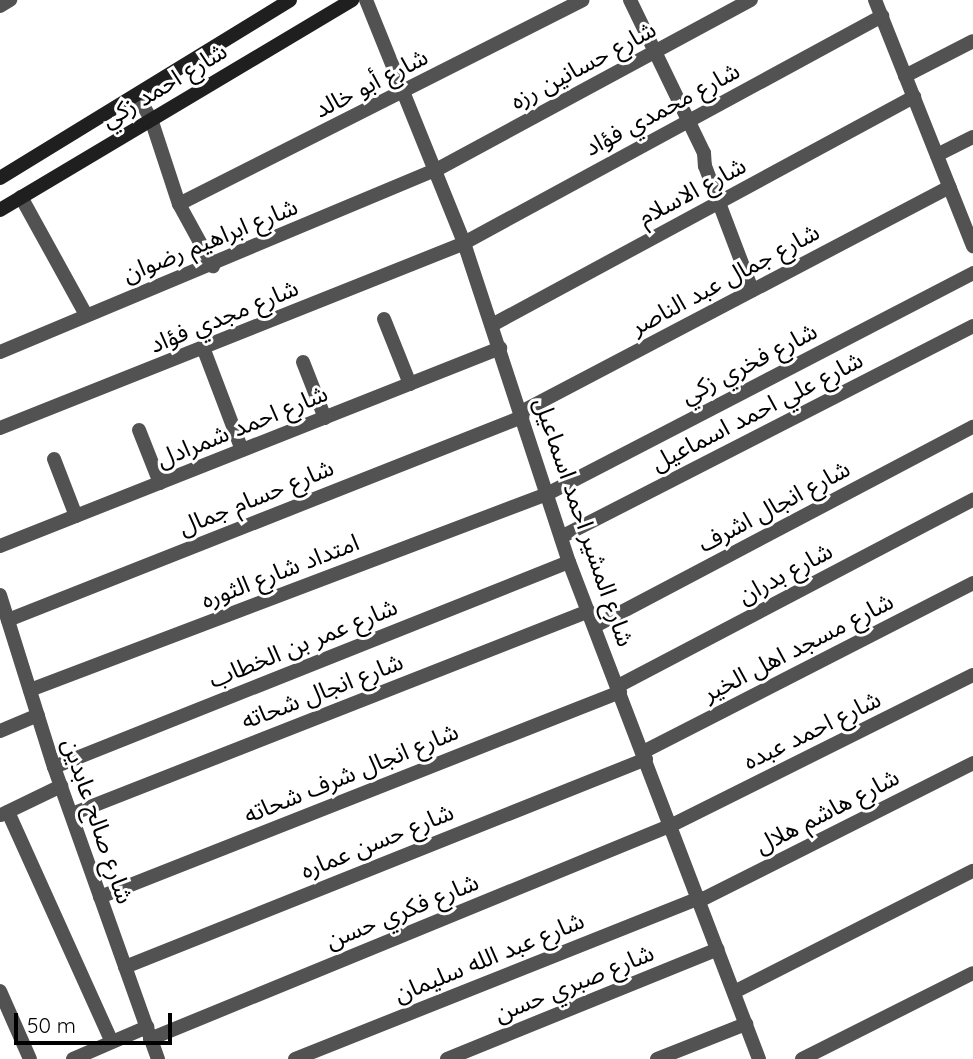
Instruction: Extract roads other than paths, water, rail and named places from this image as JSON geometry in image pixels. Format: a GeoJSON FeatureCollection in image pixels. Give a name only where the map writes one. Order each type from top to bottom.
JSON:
{"type":"FeatureCollection","features":[{"type":"Feature","properties":{"kind":"street"},"geometry":{"type":"LineString","coordinates":[[0,6],[10,0]]}},
{"type":"Feature","properties":{"kind":"street","name":"شارع احمد زكي"},"geometry":{"type":"LineString","coordinates":[[0,178],[290,0]]}},
{"type":"Feature","properties":{"kind":"street","name":"شارع احمد زكي"},"geometry":{"type":"LineString","coordinates":[[0,211],[352,0]]}},
{"type":"Feature","properties":{"kind":"street","name":"شارع المشير احمد اسماعيل"},"geometry":{"type":"LineString","coordinates":[[366,0],[464,243],[569,562],[672,825],[759,1059]]}},
{"type":"Feature","properties":{"kind":"street","name":"شارع أبو خالد"},"geometry":{"type":"LineString","coordinates":[[179,204],[404,93],[582,0]]}},
{"type":"Feature","properties":{"kind":"street"},"geometry":{"type":"LineString","coordinates":[[630,0],[689,121],[752,290]]}},
{"type":"Feature","properties":{"kind":"street","name":"شارع حسانين رزه"},"geometry":{"type":"LineString","coordinates":[[436,170],[751,0]]}},
{"type":"Feature","properties":{"kind":"street"},"geometry":{"type":"LineString","coordinates":[[875,0],[950,187],[969,226],[973,246]]}},
{"type":"Feature","properties":{"kind":"street","name":"شارع محمدي فؤاد"},"geometry":{"type":"LineString","coordinates":[[464,243],[882,16]]}},
{"type":"Feature","properties":{"kind":"street"},"geometry":{"type":"LineString","coordinates":[[905,76],[973,41]]}},
{"type":"Feature","properties":{"kind":"street"},"geometry":{"type":"LineString","coordinates":[[137,94],[151,119],[179,204],[213,266]]}},
{"type":"Feature","properties":{"kind":"street","name":"شارع الاسلام"},"geometry":{"type":"LineString","coordinates":[[492,325],[914,97]]}},
{"type":"Feature","properties":{"kind":"street"},"geometry":{"type":"LineString","coordinates":[[937,155],[973,137]]}},
{"type":"Feature","properties":{"kind":"street","name":"شارع ابراهيم رضوان"},"geometry":{"type":"LineString","coordinates":[[0,352],[85,313],[213,266],[436,170]]}},
{"type":"Feature","properties":{"kind":"street","name":"شارع جمال عبد الناصر"},"geometry":{"type":"LineString","coordinates":[[521,414],[950,187]]}},
{"type":"Feature","properties":{"kind":"street"},"geometry":{"type":"LineString","coordinates":[[21,197],[85,313]]}},
{"type":"Feature","properties":{"kind":"street","name":"شارع مجدي فؤاد"},"geometry":{"type":"LineString","coordinates":[[0,428],[204,350],[464,243]]}},
{"type":"Feature","properties":{"kind":"street","name":"شارع فخري زكي"},"geometry":{"type":"LineString","coordinates":[[547,494],[973,273]]}},
{"type":"Feature","properties":{"kind":"street"},"geometry":{"type":"LineString","coordinates":[[384,318],[410,384]]}},
{"type":"Feature","properties":{"kind":"street","name":"شارع علي احمد اسماعيل"},"geometry":{"type":"LineString","coordinates":[[561,537],[973,326]]}},
{"type":"Feature","properties":{"kind":"street","name":"شارع احمد شمرادل"},"geometry":{"type":"LineString","coordinates":[[0,546],[500,348]]}},
{"type":"Feature","properties":{"kind":"street"},"geometry":{"type":"LineString","coordinates":[[204,350],[242,450]]}},
{"type":"Feature","properties":{"kind":"street"},"geometry":{"type":"LineString","coordinates":[[303,362],[325,418]]}},
{"type":"Feature","properties":{"kind":"street","name":"شارع حسام جمال"},"geometry":{"type":"LineString","coordinates":[[8,620],[521,414]]}},
{"type":"Feature","properties":{"kind":"street","name":"شارع انجال اشرف"},"geometry":{"type":"LineString","coordinates":[[595,626],[973,427]]}},
{"type":"Feature","properties":{"kind":"street"},"geometry":{"type":"LineString","coordinates":[[139,430],[160,483]]}},
{"type":"Feature","properties":{"kind":"street"},"geometry":{"type":"LineString","coordinates":[[54,459],[76,516]]}},
{"type":"Feature","properties":{"kind":"street","name":"امتداد شارع الثوره"},"geometry":{"type":"LineString","coordinates":[[30,690],[547,494]]}},
{"type":"Feature","properties":{"kind":"street","name":"شارع بدران"},"geometry":{"type":"LineString","coordinates":[[619,689],[973,500]]}},
{"type":"Feature","properties":{"kind":"street","name":"شارع عمر بن الخطاب"},"geometry":{"type":"LineString","coordinates":[[54,767],[569,562]]}},
{"type":"Feature","properties":{"kind":"street","name":"شارع مسجد اهل الخير"},"geometry":{"type":"LineString","coordinates":[[645,755],[973,583]]}},
{"type":"Feature","properties":{"kind":"street","name":"شارع صالح عابدين"},"geometry":{"type":"LineString","coordinates":[[0,595],[54,767],[158,1059]]}},
{"type":"Feature","properties":{"kind":"street","name":"شارع انجال شحاته"},"geometry":{"type":"LineString","coordinates":[[72,814],[589,611]]}},
{"type":"Feature","properties":{"kind":"street","name":"شارع احمد عبده"},"geometry":{"type":"LineString","coordinates":[[672,825],[973,675]]}},
{"type":"Feature","properties":{"kind":"street","name":"شارع انجال شرف شحاته"},"geometry":{"type":"LineString","coordinates":[[100,897],[619,689]]}},
{"type":"Feature","properties":{"kind":"street"},"geometry":{"type":"LineString","coordinates":[[0,731],[38,715]]}},
{"type":"Feature","properties":{"kind":"street","name":"شارع حسن عماره"},"geometry":{"type":"LineString","coordinates":[[125,967],[645,755]]}},
{"type":"Feature","properties":{"kind":"street","name":"شارع هاشم هلال"},"geometry":{"type":"LineString","coordinates":[[700,899],[973,763]]}},
{"type":"Feature","properties":{"kind":"street"},"geometry":{"type":"LineString","coordinates":[[61,786],[4,814],[112,1042]]}},
{"type":"Feature","properties":{"kind":"street","name":"شارع فكري حسن"},"geometry":{"type":"LineString","coordinates":[[73,1059],[112,1042],[149,1033],[672,825]]}},
{"type":"Feature","properties":{"kind":"street"},"geometry":{"type":"LineString","coordinates":[[734,992],[973,871]]}},
{"type":"Feature","properties":{"kind":"street","name":"شارع عبد الله سليمان"},"geometry":{"type":"LineString","coordinates":[[295,1059],[700,899]]}},
{"type":"Feature","properties":{"kind":"street","name":"شارع صبري حسن"},"geometry":{"type":"LineString","coordinates":[[447,1059],[718,949]]}},
{"type":"Feature","properties":{"kind":"street"},"geometry":{"type":"LineString","coordinates":[[802,1059],[973,973]]}},
{"type":"Feature","properties":{"kind":"street"},"geometry":{"type":"LineString","coordinates":[[0,991],[30,1059]]}},
{"type":"Feature","properties":{"kind":"street"},"geometry":{"type":"LineString","coordinates":[[657,1059],[746,1024]]}}]}
